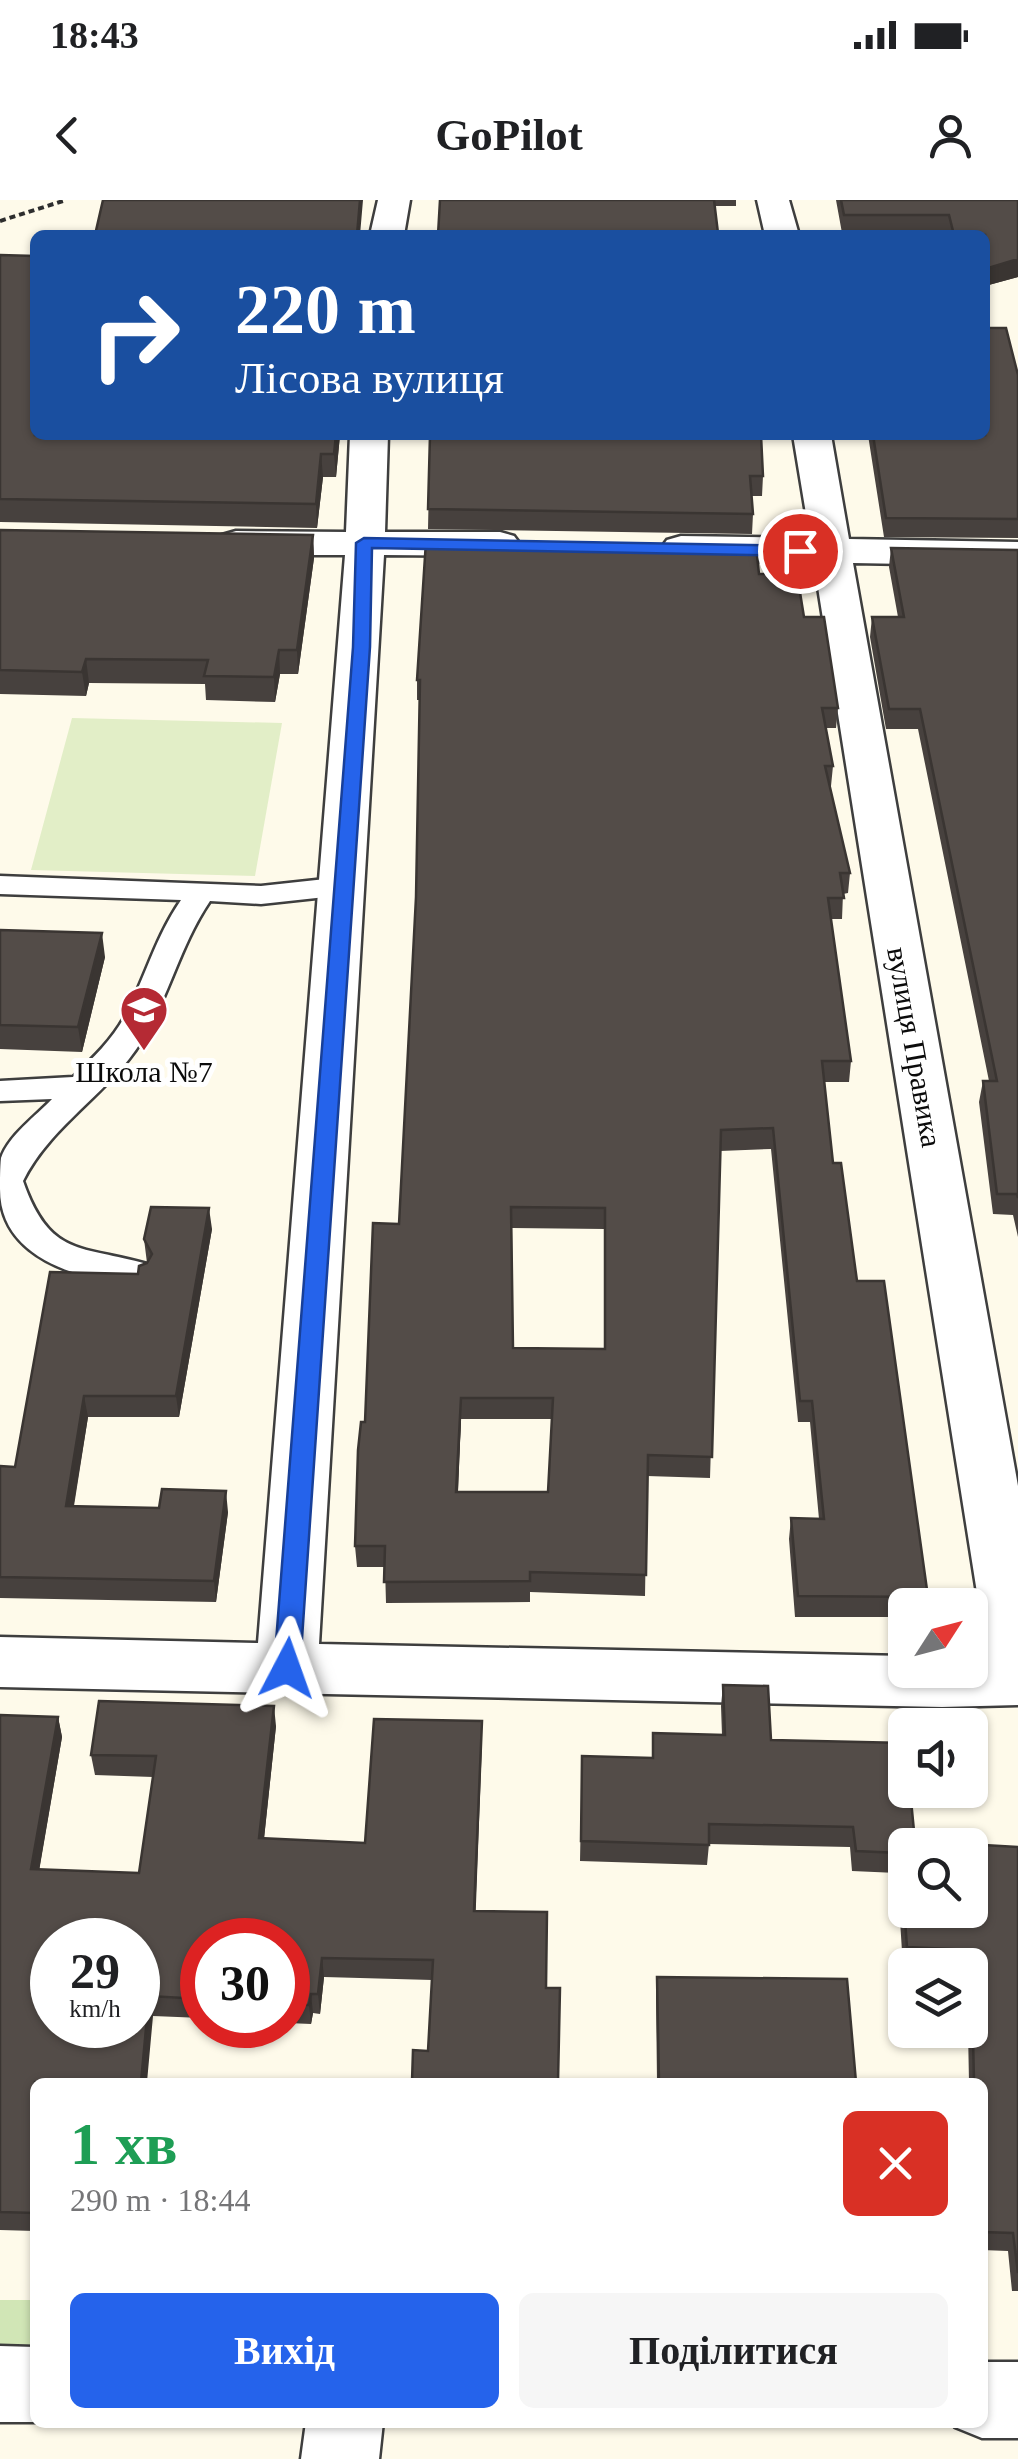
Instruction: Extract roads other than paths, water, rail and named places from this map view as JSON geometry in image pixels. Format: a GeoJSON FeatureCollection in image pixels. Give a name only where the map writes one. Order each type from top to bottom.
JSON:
{"type":"FeatureCollection","features":[{"type":"Feature","properties":{"kind":"street"},"geometry":{"type":"LineString","coordinates":[[388,230],[394,200]]}},
{"type":"Feature","properties":{"kind":"street"},"geometry":{"type":"LineString","coordinates":[[773,200],[781,230]]}},
{"type":"Feature","properties":{"kind":"street"},"geometry":{"type":"LineString","coordinates":[[287,1668],[361,647],[370,440]]}},
{"type":"Feature","properties":{"kind":"street","name":"вулиця Правика"},"geometry":{"type":"LineString","coordinates":[[813,440],[1018,1658]]}},
{"type":"Feature","properties":{"kind":"street"},"geometry":{"type":"LineString","coordinates":[[208,542],[543,545]]}},
{"type":"Feature","properties":{"kind":"street"},"geometry":{"type":"LineString","coordinates":[[642,547],[1018,554]]}},
{"type":"Feature","properties":{"kind":"street"},"geometry":{"type":"LineString","coordinates":[[0,1662],[942,1682],[1018,1680]]}},
{"type":"Feature","properties":{"kind":"street"},"geometry":{"type":"LineString","coordinates":[[0,2384],[30,2385]]}},
{"type":"Feature","properties":{"kind":"street"},"geometry":{"type":"LineString","coordinates":[[988,2400],[1018,2400]]}},
{"type":"Feature","properties":{"kind":"street"},"geometry":{"type":"LineString","coordinates":[[340,2459],[344,2428]]}},
{"type":"Feature","properties":{"kind":"lane"},"geometry":{"type":"LineString","coordinates":[[0,885],[261,895],[344,886]]}},
{"type":"Feature","properties":{"kind":"lane"},"geometry":{"type":"LineString","coordinates":[[135,1274],[109,1271],[58,1255],[23,1223],[6,1181],[22,1150],[117,1054],[141,1014],[174,932],[201,892]]}},
{"type":"Feature","properties":{"kind":"lane"},"geometry":{"type":"LineString","coordinates":[[0,1091],[82,1087]]}},
{"type":"Feature","properties":{"kind":"place","name":"Школа №7"},"geometry":{"type":"Point","coordinates":[144,1052]}}]}
